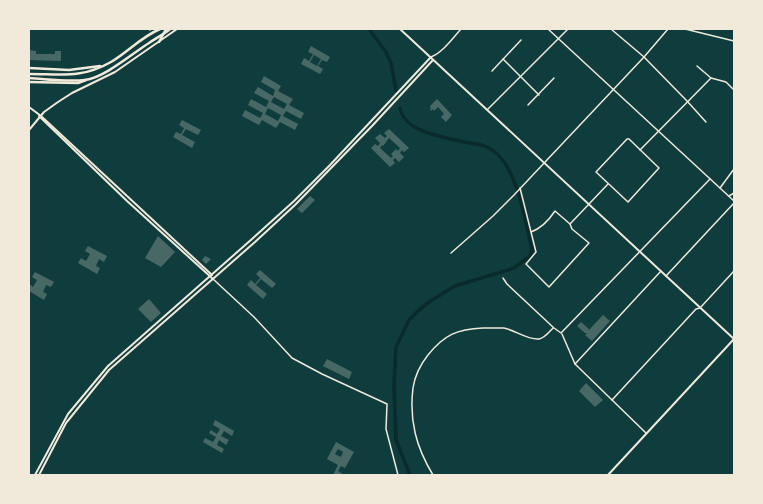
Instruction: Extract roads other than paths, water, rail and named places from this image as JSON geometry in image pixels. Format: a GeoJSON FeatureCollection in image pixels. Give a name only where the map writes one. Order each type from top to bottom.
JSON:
{"type":"FeatureCollection","features":[{"type":"Feature","properties":{"kind":"highway"},"geometry":{"type":"LineString","coordinates":[[29,74],[69,76],[90,72],[110,62],[152,32],[160,29]]}},
{"type":"Feature","properties":{"kind":"highway"},"geometry":{"type":"LineString","coordinates":[[157,43],[166,29]]}},
{"type":"Feature","properties":{"kind":"highway"},"geometry":{"type":"LineString","coordinates":[[29,82],[78,83],[86,80],[113,68],[151,41],[162,36],[170,29]]}},
{"type":"Feature","properties":{"kind":"highway"},"geometry":{"type":"LineString","coordinates":[[29,68],[69,70],[105,65]]}},
{"type":"Feature","properties":{"kind":"highway"},"geometry":{"type":"LineString","coordinates":[[29,78],[86,80]]}},
{"type":"Feature","properties":{"kind":"main road"},"geometry":{"type":"LineString","coordinates":[[29,130],[40,116],[66,96],[115,72],[177,29]]}},
{"type":"Feature","properties":{"kind":"main road"},"geometry":{"type":"LineString","coordinates":[[400,29],[734,339],[608,475]]}},
{"type":"Feature","properties":{"kind":"main road"},"geometry":{"type":"LineString","coordinates":[[35,475],[63,422],[87,390],[108,366],[252,240],[331,166],[431,57]]}},
{"type":"Feature","properties":{"kind":"main road"},"geometry":{"type":"LineString","coordinates":[[39,475],[66,423],[110,370],[277,222],[433,60]]}},
{"type":"Feature","properties":{"kind":"main road"},"geometry":{"type":"LineString","coordinates":[[29,107],[36,112],[127,201],[214,279]]}},
{"type":"Feature","properties":{"kind":"main road"},"geometry":{"type":"LineString","coordinates":[[275,218],[277,222]]}},
{"type":"Feature","properties":{"kind":"street"},"geometry":{"type":"LineString","coordinates":[[431,57],[435,55],[461,29]]}},
{"type":"Feature","properties":{"kind":"street"},"geometry":{"type":"LineString","coordinates":[[548,29],[734,202],[666,276]]}},
{"type":"Feature","properties":{"kind":"street"},"geometry":{"type":"LineString","coordinates":[[487,111],[568,29]]}},
{"type":"Feature","properties":{"kind":"street"},"geometry":{"type":"LineString","coordinates":[[611,29],[644,57],[706,122]]}},
{"type":"Feature","properties":{"kind":"street"},"geometry":{"type":"LineString","coordinates":[[451,253],[493,216],[514,195],[644,57],[668,29]]}},
{"type":"Feature","properties":{"kind":"street"},"geometry":{"type":"LineString","coordinates":[[685,29],[734,41]]}},
{"type":"Feature","properties":{"kind":"street"},"geometry":{"type":"LineString","coordinates":[[492,71],[521,40]]}},
{"type":"Feature","properties":{"kind":"street"},"geometry":{"type":"LineString","coordinates":[[433,60],[435,55]]}},
{"type":"Feature","properties":{"kind":"street"},"geometry":{"type":"LineString","coordinates":[[503,59],[539,94]]}},
{"type":"Feature","properties":{"kind":"street"},"geometry":{"type":"LineString","coordinates":[[697,66],[711,78],[726,82],[734,90]]}},
{"type":"Feature","properties":{"kind":"street"},"geometry":{"type":"LineString","coordinates":[[528,105],[554,78]]}},
{"type":"Feature","properties":{"kind":"street"},"geometry":{"type":"LineString","coordinates":[[640,150],[711,78]]}},
{"type":"Feature","properties":{"kind":"street"},"geometry":{"type":"LineString","coordinates":[[627,139],[629,139],[640,150],[659,168],[629,201],[627,201],[596,172],[627,139]]}},
{"type":"Feature","properties":{"kind":"street"},"geometry":{"type":"LineString","coordinates":[[720,188],[734,169]]}},
{"type":"Feature","properties":{"kind":"street"},"geometry":{"type":"LineString","coordinates":[[561,333],[710,179]]}},
{"type":"Feature","properties":{"kind":"street"},"geometry":{"type":"LineString","coordinates":[[570,224],[608,184]]}},
{"type":"Feature","properties":{"kind":"street"},"geometry":{"type":"LineString","coordinates":[[520,188],[531,232],[536,252],[526,264],[549,287],[589,243],[572,229],[570,224],[555,211],[546,223],[538,230],[531,232]]}},
{"type":"Feature","properties":{"kind":"street"},"geometry":{"type":"LineString","coordinates":[[729,196],[734,193]]}},
{"type":"Feature","properties":{"kind":"street"},"geometry":{"type":"LineString","coordinates":[[576,364],[661,271]]}},
{"type":"Feature","properties":{"kind":"street"},"geometry":{"type":"LineString","coordinates":[[612,400],[696,309],[700,308],[734,271]]}},
{"type":"Feature","properties":{"kind":"street"},"geometry":{"type":"LineString","coordinates":[[503,278],[507,284],[561,333],[576,364],[646,433]]}},
{"type":"Feature","properties":{"kind":"street"},"geometry":{"type":"LineString","coordinates":[[214,279],[270,334],[292,358],[387,404],[386,429],[398,475]]}},
{"type":"Feature","properties":{"kind":"street"},"geometry":{"type":"LineString","coordinates":[[433,475],[415,435],[412,421],[412,407],[414,381],[417,372],[423,361],[435,346],[450,335],[470,329],[505,328],[534,339],[540,339],[554,328]]}},
{"type":"Feature","properties":{"kind":"waterway"},"geometry":{"type":"LineString","coordinates":[[369,29],[386,52],[391,63],[396,90]]}},
{"type":"Feature","properties":{"kind":"waterway"},"geometry":{"type":"LineString","coordinates":[[400,108],[403,116],[416,128],[436,135],[484,146],[492,149],[503,160],[510,171],[520,197],[532,249],[530,256],[514,268],[455,286],[432,300],[409,320],[396,347],[394,386],[396,440],[410,475]]}}]}
